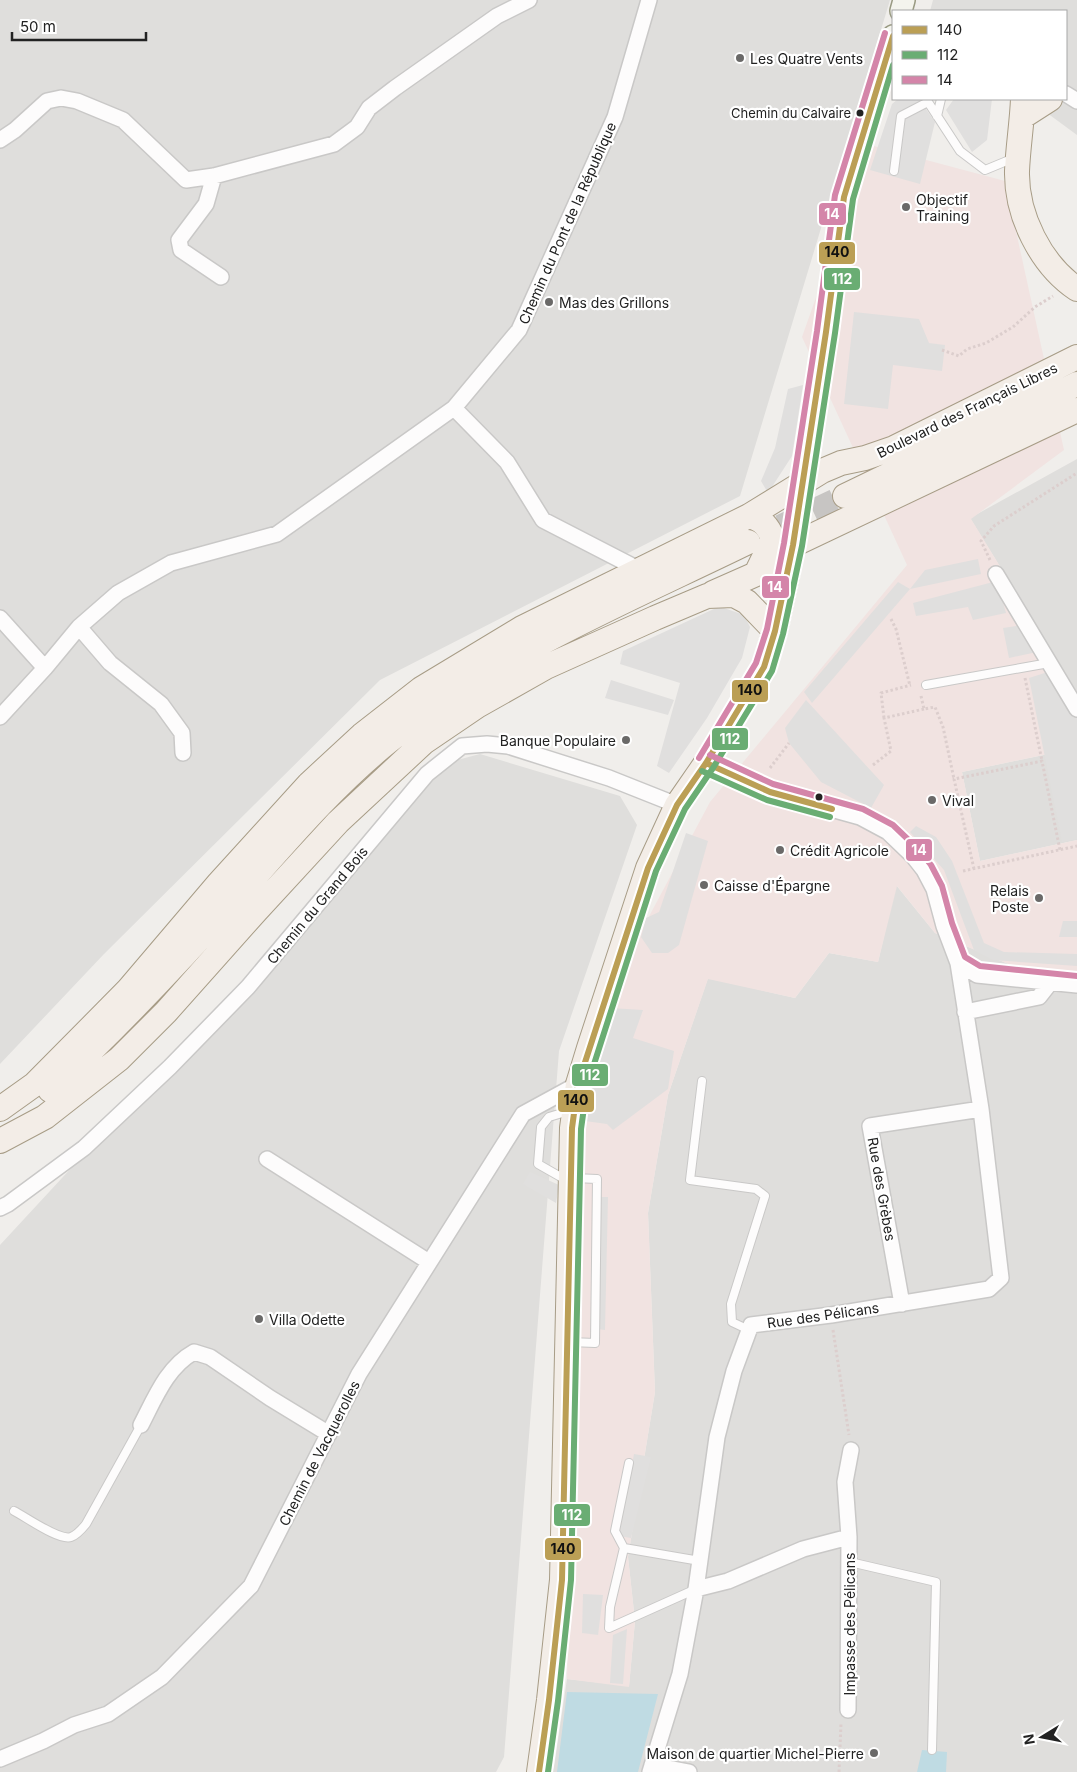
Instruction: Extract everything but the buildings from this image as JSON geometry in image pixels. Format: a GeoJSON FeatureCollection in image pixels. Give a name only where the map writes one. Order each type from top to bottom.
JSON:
{"type":"FeatureCollection","features":[{"type":"Feature","properties":{"kind":"main road"},"geometry":{"type":"LineString","coordinates":[[539,1772],[562,1580],[571,1180],[574,1109],[578,1084],[588,1048],[648,868],[677,805],[706,763],[764,667],[775,631],[793,545],[826,332],[844,198],[892,39]]}},
{"type":"Feature","properties":{"kind":"main road"},"geometry":{"type":"LineString","coordinates":[[1053,100],[1023,108],[1017,172],[1021,206],[1032,234],[1046,260],[1066,282],[1074,287]]}},
{"type":"Feature","properties":{"kind":"main road","name":"Boulevard des Français Libres"},"geometry":{"type":"LineString","coordinates":[[0,1109],[35,1084],[128,990],[219,883],[308,784],[362,735],[421,689],[522,628],[749,516],[822,471],[841,463],[865,458],[894,448],[1077,357]]}},
{"type":"Feature","properties":{"kind":"main road","name":"Boulevard des Français Libres"},"geometry":{"type":"LineString","coordinates":[[845,496],[1077,384]]}},
{"type":"Feature","properties":{"kind":"main road"},"geometry":{"type":"LineString","coordinates":[[0,1141],[45,1117],[119,1059],[166,1012],[338,822],[424,742],[477,706],[546,667],[756,574],[774,569],[793,545],[1077,410]]}},
{"type":"Feature","properties":{"kind":"main road"},"geometry":{"type":"LineString","coordinates":[[749,516],[759,519],[769,528],[773,539],[756,574]]}},
{"type":"Feature","properties":{"kind":"main road"},"geometry":{"type":"LineString","coordinates":[[0,1132],[44,1096],[102,1042],[150,993],[324,801],[388,742],[438,705],[530,648],[748,542]]}},
{"type":"Feature","properties":{"kind":"main road"},"geometry":{"type":"LineString","coordinates":[[706,596],[734,595],[747,602],[775,631]]}},
{"type":"Feature","properties":{"kind":"street"},"geometry":{"type":"LineString","coordinates":[[0,140],[15,130],[47,101],[61,98],[77,101],[123,120],[186,180],[214,176],[334,144],[357,127],[369,108],[394,88],[497,16],[530,0]]}},
{"type":"Feature","properties":{"kind":"street","name":"Chemin du Pont de la République"},"geometry":{"type":"LineString","coordinates":[[0,717],[79,627],[118,593],[171,563],[276,534],[454,408],[519,330],[614,117],[649,0]]}},
{"type":"Feature","properties":{"kind":"street"},"geometry":{"type":"LineString","coordinates":[[214,176],[206,204],[179,240],[181,250],[221,277]]}},
{"type":"Feature","properties":{"kind":"street"},"geometry":{"type":"LineString","coordinates":[[454,408],[507,462],[543,520],[640,570]]}},
{"type":"Feature","properties":{"kind":"street"},"geometry":{"type":"LineString","coordinates":[[996,574],[1077,709]]}},
{"type":"Feature","properties":{"kind":"street"},"geometry":{"type":"LineString","coordinates":[[0,618],[45,668]]}},
{"type":"Feature","properties":{"kind":"street"},"geometry":{"type":"LineString","coordinates":[[79,627],[110,663],[161,704],[182,733],[183,753]]}},
{"type":"Feature","properties":{"kind":"street","name":"Chemin du Grand Bois"},"geometry":{"type":"LineString","coordinates":[[0,1208],[84,1148],[170,1067],[248,987],[427,774],[462,746],[487,744],[508,746],[609,778],[677,805]]}},
{"type":"Feature","properties":{"kind":"street","name":"Rue des Pélicans"},"geometry":{"type":"LineString","coordinates":[[651,1769],[680,1674],[696,1589],[717,1437],[734,1371],[751,1325],[830,1315],[989,1289],[1001,1278],[981,1109],[958,964],[944,926],[934,889],[924,870],[888,832],[860,817],[770,792],[706,763]]}},
{"type":"Feature","properties":{"kind":"street"},"geometry":{"type":"LineString","coordinates":[[958,964],[977,975],[1077,985]]}},
{"type":"Feature","properties":{"kind":"street"},"geometry":{"type":"LineString","coordinates":[[965,1012],[1039,997],[1050,983]]}},
{"type":"Feature","properties":{"kind":"street","name":"Chemin de Vacquerolles"},"geometry":{"type":"LineString","coordinates":[[0,1759],[43,1741],[74,1725],[108,1714],[162,1677],[251,1586],[359,1374],[523,1114],[578,1084]]}},
{"type":"Feature","properties":{"kind":"street","name":"Rue des Grèbes"},"geometry":{"type":"LineString","coordinates":[[902,1304],[870,1126],[981,1109]]}},
{"type":"Feature","properties":{"kind":"street"},"geometry":{"type":"LineString","coordinates":[[267,1159],[429,1262]]}},
{"type":"Feature","properties":{"kind":"street"},"geometry":{"type":"LineString","coordinates":[[142,1424],[164,1381],[182,1358],[194,1352],[210,1357],[270,1398],[329,1434]]}},
{"type":"Feature","properties":{"kind":"street","name":"Impasse des Pélicans"},"geometry":{"type":"LineString","coordinates":[[848,1710],[850,1562],[845,1482],[851,1450]]}},
{"type":"Feature","properties":{"kind":"street","name":"Impasse des Pélicans"},"geometry":{"type":"LineString","coordinates":[[696,1589],[728,1580],[803,1549],[849,1537]]}},
{"type":"Feature","properties":{"kind":"street"},"geometry":{"type":"LineString","coordinates":[[651,1769],[689,1772]]}},
{"type":"Feature","properties":{"kind":"lane"},"geometry":{"type":"LineString","coordinates":[[937,116],[941,100]]}},
{"type":"Feature","properties":{"kind":"lane"},"geometry":{"type":"LineString","coordinates":[[894,171],[901,116],[928,102],[960,151],[985,170],[1018,157]]}},
{"type":"Feature","properties":{"kind":"lane"},"geometry":{"type":"LineString","coordinates":[[922,684],[1050,663]]}},
{"type":"Feature","properties":{"kind":"lane"},"geometry":{"type":"LineString","coordinates":[[702,1081],[690,1180],[756,1189],[765,1196],[731,1304],[732,1322],[749,1330]]}},
{"type":"Feature","properties":{"kind":"lane"},"geometry":{"type":"LineString","coordinates":[[571,1180],[538,1164],[541,1127],[549,1117],[574,1109]]}},
{"type":"Feature","properties":{"kind":"lane"},"geometry":{"type":"LineString","coordinates":[[14,1511],[61,1537],[71,1537],[81,1531],[142,1424]]}},
{"type":"Feature","properties":{"kind":"lane"},"geometry":{"type":"LineString","coordinates":[[629,1462],[615,1531],[624,1548],[610,1607],[609,1628],[696,1589]]}},
{"type":"Feature","properties":{"kind":"lane"},"geometry":{"type":"LineString","coordinates":[[624,1548],[700,1562]]}},
{"type":"Feature","properties":{"kind":"lane"},"geometry":{"type":"LineString","coordinates":[[850,1562],[936,1582],[932,1750]]}},
{"type":"Feature","properties":{"kind":"path"},"geometry":{"type":"LineString","coordinates":[[942,350],[959,356],[967,349],[986,343],[1013,327],[1035,306],[1074,287]]}},
{"type":"Feature","properties":{"kind":"path"},"geometry":{"type":"LineString","coordinates":[[981,542],[994,526],[1077,473]]}},
{"type":"Feature","properties":{"kind":"path"},"geometry":{"type":"LineString","coordinates":[[891,619],[896,629],[910,686]]}},
{"type":"Feature","properties":{"kind":"path"},"geometry":{"type":"LineString","coordinates":[[1023,668],[1060,850]]}},
{"type":"Feature","properties":{"kind":"path"},"geometry":{"type":"LineString","coordinates":[[873,765],[891,751],[881,693],[922,684],[924,709]]}},
{"type":"Feature","properties":{"kind":"path"},"geometry":{"type":"LineString","coordinates":[[884,718],[935,706],[943,727],[974,869]]}},
{"type":"Feature","properties":{"kind":"path"},"geometry":{"type":"LineString","coordinates":[[770,768],[789,743]]}},
{"type":"Feature","properties":{"kind":"path"},"geometry":{"type":"LineString","coordinates":[[954,778],[1042,761]]}},
{"type":"Feature","properties":{"kind":"path"},"geometry":{"type":"LineString","coordinates":[[963,871],[1077,846]]}},
{"type":"Feature","properties":{"kind":"path"},"geometry":{"type":"LineString","coordinates":[[830,1315],[851,1450]]}},
{"type":"Feature","properties":{"kind":"path"},"geometry":{"type":"LineString","coordinates":[[839,1772],[842,1714],[848,1710]]}},
{"type":"Feature","properties":{"kind":"shaded area"},"geometry":{"type":"Polygon","coordinates":[[[0,0],[890,0],[740,496],[380,680],[104,954],[0,1064],[0,0]]]}},
{"type":"Feature","properties":{"kind":"shaded area"},"geometry":{"type":"Polygon","coordinates":[[[933,0],[1077,0],[1077,135],[1029,100],[1067,100],[1067,10],[930,10],[933,0]]]}},
{"type":"Feature","properties":{"kind":"shaded area"},"geometry":{"type":"Polygon","coordinates":[[[897,100],[920,100],[935,122],[920,184],[870,170],[892,104],[897,100]]]}},
{"type":"Feature","properties":{"kind":"shaded area"},"geometry":{"type":"Polygon","coordinates":[[[953,100],[992,100],[987,140],[972,152],[946,110],[953,100]]]}},
{"type":"Feature","properties":{"kind":"shaded area"},"geometry":{"type":"Polygon","coordinates":[[[870,145],[1005,181],[1064,450],[971,519],[1077,692],[1077,748],[962,772],[980,861],[1077,840],[1077,973],[1039,977],[935,933],[897,886],[878,962],[829,953],[795,998],[708,979],[668,1095],[648,1213],[655,1392],[628,1557],[635,1621],[629,1687],[567,1679],[581,1044],[710,802],[907,565],[802,337],[870,145]]]}},
{"type":"Feature","properties":{"kind":"shaded area"},"geometry":{"type":"Polygon","coordinates":[[[854,312],[919,319],[929,343],[945,345],[942,371],[893,365],[888,409],[844,404],[854,312]]]}},
{"type":"Feature","properties":{"kind":"shaded area"},"geometry":{"type":"Polygon","coordinates":[[[803,385],[792,456],[768,493],[761,481],[775,448],[788,389],[803,385]]]}},
{"type":"Feature","properties":{"kind":"shaded area"},"geometry":{"type":"Polygon","coordinates":[[[1077,459],[1077,692],[970,518],[1077,459]]]}},
{"type":"Feature","properties":{"kind":"shaded area"},"geometry":{"type":"Polygon","coordinates":[[[978,559],[981,574],[910,589],[925,570],[978,559]]]}},
{"type":"Feature","properties":{"kind":"shaded area"},"geometry":{"type":"Polygon","coordinates":[[[997,581],[1006,613],[973,620],[968,607],[916,616],[913,603],[997,581]]]}},
{"type":"Feature","properties":{"kind":"shaded area"},"geometry":{"type":"Polygon","coordinates":[[[898,582],[910,589],[812,703],[804,692],[898,582]]]}},
{"type":"Feature","properties":{"kind":"shaded area"},"geometry":{"type":"Polygon","coordinates":[[[716,608],[724,608],[744,615],[750,627],[742,658],[707,718],[669,773],[657,766],[680,683],[620,664],[623,651],[716,608]]]}},
{"type":"Feature","properties":{"kind":"shaded area"},"geometry":{"type":"Polygon","coordinates":[[[1022,625],[1037,652],[1009,658],[1003,628],[1022,625]]]}},
{"type":"Feature","properties":{"kind":"shaded area"},"geometry":{"type":"Polygon","coordinates":[[[1054,670],[1077,709],[1077,839],[1062,842],[1029,678],[1054,670]]]}},
{"type":"Feature","properties":{"kind":"shaded area"},"geometry":{"type":"Polygon","coordinates":[[[611,680],[674,700],[668,715],[605,698],[611,680]]]}},
{"type":"Feature","properties":{"kind":"shaded area"},"geometry":{"type":"Polygon","coordinates":[[[806,700],[884,785],[871,808],[821,782],[789,743],[785,728],[806,700]]]}},
{"type":"Feature","properties":{"kind":"shaded area"},"geometry":{"type":"Polygon","coordinates":[[[1077,748],[1077,840],[980,861],[962,772],[1077,748]]]}},
{"type":"Feature","properties":{"kind":"shaded area"},"geometry":{"type":"Polygon","coordinates":[[[480,754],[620,796],[637,825],[559,1051],[504,1757],[496,1772],[0,1772],[0,1245],[446,763],[480,754]]]}},
{"type":"Feature","properties":{"kind":"shaded area"},"geometry":{"type":"Polygon","coordinates":[[[916,826],[936,837],[952,861],[984,943],[1004,952],[1077,954],[1077,966],[993,960],[974,950],[944,870],[910,832],[916,826]]]}},
{"type":"Feature","properties":{"kind":"shaded area"},"geometry":{"type":"Polygon","coordinates":[[[686,833],[708,841],[679,945],[668,953],[652,953],[641,937],[646,918],[659,912],[686,833]]]}},
{"type":"Feature","properties":{"kind":"shaded area"},"geometry":{"type":"Polygon","coordinates":[[[896,885],[935,933],[1039,977],[1077,973],[1077,1772],[552,1772],[567,1679],[629,1686],[635,1621],[628,1557],[655,1392],[648,1213],[668,1095],[708,978],[795,998],[829,953],[878,962],[896,885]]]}},
{"type":"Feature","properties":{"kind":"shaded area"},"geometry":{"type":"Polygon","coordinates":[[[1063,921],[1077,921],[1077,937],[1059,937],[1063,921]]]}},
{"type":"Feature","properties":{"kind":"shaded area"},"geometry":{"type":"Polygon","coordinates":[[[610,1008],[643,1010],[633,1038],[674,1051],[668,1089],[613,1130],[607,1124],[585,1121],[587,1078],[610,1008]]]}},
{"type":"Feature","properties":{"kind":"shaded area"},"geometry":{"type":"Polygon","coordinates":[[[530,1172],[559,1185],[556,1203],[523,1184],[530,1172]]]}},
{"type":"Feature","properties":{"kind":"shaded area"},"geometry":{"type":"Polygon","coordinates":[[[599,1197],[608,1197],[605,1330],[598,1329],[599,1197]]]}},
{"type":"Feature","properties":{"kind":"shaded area"},"geometry":{"type":"Polygon","coordinates":[[[634,1454],[651,1457],[631,1538],[619,1536],[634,1454]]]}},
{"type":"Feature","properties":{"kind":"shaded area"},"geometry":{"type":"Polygon","coordinates":[[[583,1594],[603,1595],[598,1635],[582,1633],[583,1594]]]}},
{"type":"Feature","properties":{"kind":"shaded area"},"geometry":{"type":"Polygon","coordinates":[[[627,1629],[623,1684],[610,1683],[613,1635],[627,1629]]]}},
{"type":"Feature","properties":{"kind":"water"},"geometry":{"type":"Polygon","coordinates":[[[567,1692],[658,1694],[638,1772],[557,1772],[567,1692]]]}},
{"type":"Feature","properties":{"kind":"water"},"geometry":{"type":"Polygon","coordinates":[[[922,1750],[947,1752],[946,1772],[917,1772],[922,1750]]]}},
{"type":"Feature","properties":{"kind":"tunnel"},"geometry":{"type":"LineString","coordinates":[[748,542],[845,496]]}},
{"type":"Feature","properties":{"kind":"transit line","name":"14"},"geometry":{"type":"LineString","coordinates":[[699,758],[756,663],[767,629],[784,543],[817,331],[835,195],[885,33]]}},
{"type":"Feature","properties":{"kind":"transit line","name":"140"},"geometry":{"type":"LineString","coordinates":[[539,1772],[562,1580],[572,1128],[578,1084],[648,868],[677,805],[706,763],[764,667],[775,631],[793,545],[826,332],[844,197],[892,39]]}},
{"type":"Feature","properties":{"kind":"transit line","name":"112"},"geometry":{"type":"LineString","coordinates":[[548,1772],[571,1580],[581,1129],[587,1086],[656,871],[685,809],[713,768],[772,671],[783,634],[802,546],[835,333],[853,199],[892,68]]}},
{"type":"Feature","properties":{"kind":"transit line","name":"14"},"geometry":{"type":"LineString","coordinates":[[710,755],[773,784],[863,809],[893,825],[919,850],[931,865],[942,886],[952,923],[965,957],[980,966],[1077,976]]}},
{"type":"Feature","properties":{"kind":"transit line","name":"140"},"geometry":{"type":"LineString","coordinates":[[706,763],[770,792],[832,809]]}},
{"type":"Feature","properties":{"kind":"transit line","name":"112"},"geometry":{"type":"LineString","coordinates":[[702,771],[767,800],[830,817]]}},
{"type":"Feature","properties":{"kind":"place","name":"Les Quatre Vents"},"geometry":{"type":"Point","coordinates":[740,58]}},
{"type":"Feature","properties":{"kind":"place","name":"Chemin du Calvaire"},"geometry":{"type":"Point","coordinates":[860,113]}},
{"type":"Feature","properties":{"kind":"place","name":"Objectif Training"},"geometry":{"type":"Point","coordinates":[906,207]}},
{"type":"Feature","properties":{"kind":"place","name":"Mas des Grillons"},"geometry":{"type":"Point","coordinates":[549,302]}},
{"type":"Feature","properties":{"kind":"place","name":"Banque Populaire"},"geometry":{"type":"Point","coordinates":[626,740]}},
{"type":"Feature","properties":{"kind":"place","name":"Vival"},"geometry":{"type":"Point","coordinates":[932,800]}},
{"type":"Feature","properties":{"kind":"place","name":"Crédit Agricole"},"geometry":{"type":"Point","coordinates":[780,850]}},
{"type":"Feature","properties":{"kind":"place","name":"Caisse d'Épargne"},"geometry":{"type":"Point","coordinates":[704,885]}},
{"type":"Feature","properties":{"kind":"place","name":"Relais Poste"},"geometry":{"type":"Point","coordinates":[1039,898]}},
{"type":"Feature","properties":{"kind":"place","name":"Villa Odette"},"geometry":{"type":"Point","coordinates":[259,1319]}},
{"type":"Feature","properties":{"kind":"place","name":"Maison de quartier Michel-Pierre"},"geometry":{"type":"Point","coordinates":[874,1753]}}]}
